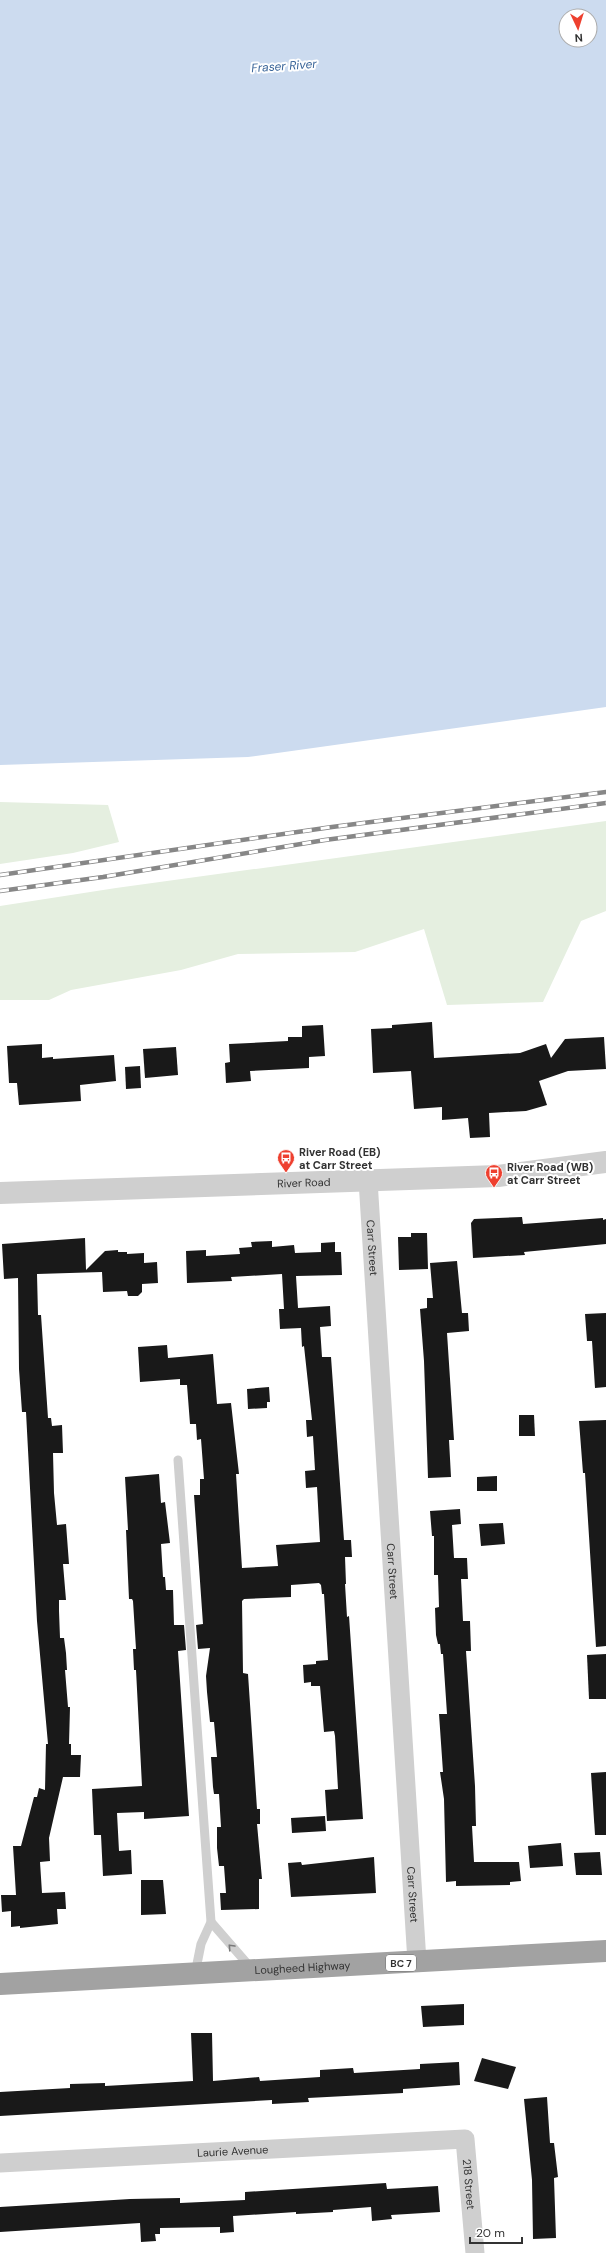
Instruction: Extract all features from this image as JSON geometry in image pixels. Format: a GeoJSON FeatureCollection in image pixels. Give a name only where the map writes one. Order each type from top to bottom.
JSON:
{"type":"FeatureCollection","features":[{"type":"Feature","properties":{"kind":"highway","name":"Lougheed Highway"},"geometry":{"type":"LineString","coordinates":[[0,1984],[606,1952]]}},
{"type":"Feature","properties":{"kind":"street","name":"River Road"},"geometry":{"type":"LineString","coordinates":[[0,1193],[498,1176],[606,1162]]}},
{"type":"Feature","properties":{"kind":"street","name":"Carr Street"},"geometry":{"type":"LineString","coordinates":[[368,1180],[417,1962]]}},
{"type":"Feature","properties":{"kind":"street","name":"Laurie Avenue"},"geometry":{"type":"LineString","coordinates":[[0,2163],[465,2138]]}},
{"type":"Feature","properties":{"kind":"street","name":"218 Street"},"geometry":{"type":"LineString","coordinates":[[465,2138],[475,2253]]}},
{"type":"Feature","properties":{"kind":"lane"},"geometry":{"type":"LineString","coordinates":[[178,1460],[211,1922],[202,1944],[195,1974]]}},
{"type":"Feature","properties":{"kind":"lane"},"geometry":{"type":"LineString","coordinates":[[211,1922],[253,1970]]}},
{"type":"Feature","properties":{"kind":"green space"},"geometry":{"type":"Polygon","coordinates":[[[0,802],[108,805],[119,842],[73,853],[0,864],[0,802]]]}},
{"type":"Feature","properties":{"kind":"green space"},"geometry":{"type":"Polygon","coordinates":[[[606,821],[606,911],[581,921],[543,1002],[447,1005],[424,929],[355,952],[238,954],[181,970],[71,990],[49,1000],[0,1000],[0,906],[116,888],[606,821]]]}},
{"type":"Feature","properties":{"kind":"water","name":"Fraser River"},"geometry":{"type":"Polygon","coordinates":[[[0,0],[606,0],[606,707],[248,757],[0,765],[0,0]]]}},
{"type":"Feature","properties":{"kind":"building"},"geometry":{"type":"Polygon","coordinates":[[[432,1022],[434,1058],[520,1053],[546,1044],[551,1058],[565,1039],[604,1037],[606,1069],[568,1071],[539,1081],[547,1105],[526,1111],[489,1113],[490,1137],[470,1138],[468,1118],[442,1120],[442,1107],[414,1109],[411,1071],[373,1073],[371,1029],[392,1028],[392,1025],[432,1022]]]}},
{"type":"Feature","properties":{"kind":"building"},"geometry":{"type":"Polygon","coordinates":[[[323,1025],[325,1056],[309,1057],[309,1068],[250,1071],[251,1081],[226,1083],[225,1063],[230,1062],[229,1044],[288,1041],[288,1037],[302,1037],[302,1026],[323,1025]]]}},
{"type":"Feature","properties":{"kind":"building"},"geometry":{"type":"Polygon","coordinates":[[[42,1044],[42,1058],[53,1057],[53,1059],[114,1055],[116,1081],[80,1085],[81,1101],[19,1105],[17,1083],[9,1083],[7,1046],[42,1044]]]}},
{"type":"Feature","properties":{"kind":"building"},"geometry":{"type":"Polygon","coordinates":[[[176,1047],[178,1075],[145,1078],[143,1049],[176,1047]]]}},
{"type":"Feature","properties":{"kind":"building"},"geometry":{"type":"Polygon","coordinates":[[[140,1066],[141,1088],[126,1089],[125,1067],[140,1066]]]}},
{"type":"Feature","properties":{"kind":"building"},"geometry":{"type":"Polygon","coordinates":[[[522,1217],[523,1224],[603,1218],[603,1220],[606,1219],[606,1244],[524,1252],[525,1255],[473,1258],[471,1223],[474,1219],[522,1217]]]}},
{"type":"Feature","properties":{"kind":"building"},"geometry":{"type":"Polygon","coordinates":[[[411,1233],[427,1233],[428,1269],[399,1270],[398,1237],[411,1237],[411,1233]]]}},
{"type":"Feature","properties":{"kind":"building"},"geometry":{"type":"Polygon","coordinates":[[[85,1238],[86,1270],[105,1251],[118,1250],[118,1252],[127,1252],[127,1254],[144,1253],[144,1263],[157,1262],[158,1283],[142,1284],[142,1292],[138,1296],[128,1296],[127,1291],[103,1292],[102,1272],[37,1274],[38,1315],[41,1315],[48,1418],[51,1418],[52,1426],[62,1425],[63,1453],[53,1453],[54,1493],[57,1525],[66,1524],[69,1564],[63,1564],[66,1600],[59,1600],[60,1638],[64,1638],[66,1653],[67,1670],[65,1670],[68,1707],[70,1707],[69,1744],[71,1744],[71,1755],[81,1755],[80,1777],[63,1777],[49,1838],[50,1861],[40,1862],[42,1893],[65,1892],[66,1909],[57,1909],[58,1924],[20,1928],[20,1926],[11,1927],[11,1911],[2,1912],[1,1895],[16,1895],[13,1846],[21,1846],[34,1797],[37,1797],[39,1788],[45,1790],[46,1744],[48,1744],[37,1621],[26,1412],[22,1412],[19,1369],[18,1278],[4,1279],[2,1244],[85,1238]]]}},
{"type":"Feature","properties":{"kind":"building"},"geometry":{"type":"Polygon","coordinates":[[[272,1241],[272,1247],[294,1245],[295,1253],[321,1252],[321,1243],[335,1242],[335,1252],[341,1252],[342,1275],[296,1276],[298,1308],[330,1306],[331,1326],[320,1327],[322,1357],[331,1357],[344,1540],[351,1540],[352,1557],[345,1557],[345,1584],[347,1617],[349,1616],[363,1819],[327,1821],[325,1790],[338,1789],[335,1736],[334,1731],[324,1732],[320,1686],[311,1686],[311,1682],[304,1683],[303,1665],[316,1664],[316,1661],[328,1660],[324,1594],[322,1594],[321,1585],[319,1583],[291,1585],[291,1597],[244,1599],[242,1601],[243,1673],[248,1674],[257,1809],[260,1809],[260,1824],[257,1824],[262,1879],[259,1879],[259,1909],[221,1910],[220,1893],[226,1893],[224,1866],[219,1866],[217,1848],[217,1827],[221,1827],[219,1794],[214,1794],[211,1757],[217,1757],[214,1722],[210,1722],[207,1692],[206,1676],[210,1648],[198,1649],[196,1625],[203,1624],[194,1495],[200,1495],[200,1479],[204,1479],[201,1439],[197,1440],[196,1424],[190,1424],[187,1385],[180,1385],[180,1379],[140,1382],[138,1347],[167,1345],[168,1358],[213,1354],[217,1404],[231,1403],[239,1474],[236,1474],[242,1568],[278,1566],[276,1545],[320,1542],[317,1487],[306,1488],[305,1471],[315,1470],[313,1436],[307,1437],[306,1420],[312,1420],[304,1346],[302,1347],[301,1328],[280,1329],[279,1309],[284,1309],[282,1274],[231,1277],[232,1281],[187,1283],[186,1251],[206,1250],[206,1256],[240,1254],[239,1248],[252,1247],[251,1242],[272,1241]]]}},
{"type":"Feature","properties":{"kind":"building"},"geometry":{"type":"Polygon","coordinates":[[[457,1261],[462,1313],[468,1313],[469,1331],[447,1333],[454,1440],[449,1440],[451,1477],[428,1478],[424,1361],[420,1309],[427,1308],[427,1298],[433,1298],[430,1263],[457,1261]]]}},
{"type":"Feature","properties":{"kind":"building"},"geometry":{"type":"Polygon","coordinates":[[[606,1313],[606,1387],[595,1388],[592,1341],[587,1341],[585,1314],[606,1313]]]}},
{"type":"Feature","properties":{"kind":"building"},"geometry":{"type":"Polygon","coordinates":[[[269,1387],[270,1402],[267,1402],[267,1408],[248,1409],[247,1389],[269,1387]]]}},
{"type":"Feature","properties":{"kind":"building"},"geometry":{"type":"Polygon","coordinates":[[[519,1415],[534,1415],[535,1436],[519,1436],[519,1415]]]}},
{"type":"Feature","properties":{"kind":"building"},"geometry":{"type":"Polygon","coordinates":[[[606,1420],[606,1646],[596,1647],[585,1473],[583,1473],[579,1421],[606,1420]]]}},
{"type":"Feature","properties":{"kind":"building"},"geometry":{"type":"Polygon","coordinates":[[[159,1474],[161,1503],[165,1502],[170,1543],[161,1544],[163,1577],[165,1577],[166,1590],[173,1590],[174,1625],[184,1625],[186,1650],[178,1651],[189,1816],[144,1819],[144,1812],[117,1813],[119,1851],[131,1850],[132,1874],[103,1876],[101,1835],[94,1835],[92,1789],[142,1786],[136,1670],[134,1670],[133,1649],[136,1649],[133,1601],[132,1599],[129,1599],[126,1530],[128,1530],[125,1477],[159,1474]]]}},
{"type":"Feature","properties":{"kind":"building"},"geometry":{"type":"Polygon","coordinates":[[[497,1476],[497,1491],[477,1491],[477,1477],[497,1476]]]}},
{"type":"Feature","properties":{"kind":"building"},"geometry":{"type":"Polygon","coordinates":[[[460,1509],[461,1524],[452,1525],[454,1558],[467,1558],[468,1579],[461,1579],[463,1621],[470,1621],[471,1651],[466,1651],[475,1786],[476,1826],[472,1826],[474,1862],[519,1862],[521,1881],[510,1882],[510,1885],[456,1886],[456,1881],[446,1882],[444,1799],[440,1772],[443,1772],[439,1714],[447,1714],[443,1654],[441,1654],[440,1644],[438,1644],[436,1635],[435,1608],[439,1607],[438,1575],[434,1575],[434,1536],[432,1536],[430,1511],[460,1509]]]}},
{"type":"Feature","properties":{"kind":"building"},"geometry":{"type":"Polygon","coordinates":[[[503,1523],[505,1544],[481,1546],[479,1524],[503,1523]]]}},
{"type":"Feature","properties":{"kind":"building"},"geometry":{"type":"Polygon","coordinates":[[[606,1654],[606,1699],[589,1699],[587,1655],[606,1654]]]}},
{"type":"Feature","properties":{"kind":"building"},"geometry":{"type":"Polygon","coordinates":[[[606,1772],[606,1835],[595,1835],[591,1773],[606,1772]]]}},
{"type":"Feature","properties":{"kind":"building"},"geometry":{"type":"Polygon","coordinates":[[[325,1816],[326,1831],[292,1833],[291,1818],[325,1816]]]}},
{"type":"Feature","properties":{"kind":"building"},"geometry":{"type":"Polygon","coordinates":[[[561,1843],[563,1866],[530,1868],[528,1846],[561,1843]]]}},
{"type":"Feature","properties":{"kind":"building"},"geometry":{"type":"Polygon","coordinates":[[[600,1852],[602,1875],[576,1875],[574,1853],[600,1852]]]}},
{"type":"Feature","properties":{"kind":"building"},"geometry":{"type":"Polygon","coordinates":[[[374,1857],[376,1893],[291,1897],[288,1863],[301,1862],[302,1865],[374,1857]]]}},
{"type":"Feature","properties":{"kind":"building"},"geometry":{"type":"Polygon","coordinates":[[[141,1880],[163,1880],[166,1914],[141,1915],[141,1880]]]}},
{"type":"Feature","properties":{"kind":"building"},"geometry":{"type":"Polygon","coordinates":[[[464,2004],[464,2025],[423,2027],[421,2006],[464,2004]]]}},
{"type":"Feature","properties":{"kind":"building"},"geometry":{"type":"Polygon","coordinates":[[[191,2033],[212,2033],[213,2081],[259,2077],[260,2081],[320,2077],[320,2070],[353,2068],[354,2073],[420,2069],[420,2064],[459,2062],[460,2085],[403,2089],[403,2093],[308,2098],[309,2102],[272,2104],[272,2100],[0,2116],[0,2092],[70,2088],[70,2084],[105,2083],[105,2086],[193,2081],[191,2033]]]}},
{"type":"Feature","properties":{"kind":"building"},"geometry":{"type":"Polygon","coordinates":[[[482,2058],[516,2067],[508,2089],[474,2081],[482,2058]]]}},
{"type":"Feature","properties":{"kind":"building"},"geometry":{"type":"Polygon","coordinates":[[[547,2097],[550,2143],[554,2143],[558,2177],[554,2178],[556,2238],[533,2239],[532,2180],[524,2099],[547,2097]]]}},
{"type":"Feature","properties":{"kind":"building"},"geometry":{"type":"Polygon","coordinates":[[[386,2183],[387,2189],[438,2186],[440,2212],[391,2215],[392,2219],[372,2221],[371,2207],[333,2210],[333,2212],[296,2214],[296,2212],[233,2216],[234,2232],[220,2233],[220,2227],[160,2228],[160,2234],[155,2234],[156,2241],[141,2242],[140,2223],[0,2232],[0,2207],[130,2199],[180,2198],[180,2203],[245,2200],[245,2192],[386,2183]]]}},
{"type":"Feature","properties":{"kind":"railway"},"geometry":{"type":"LineString","coordinates":[[0,875],[332,827],[606,792]]}},
{"type":"Feature","properties":{"kind":"railway"},"geometry":{"type":"LineString","coordinates":[[0,891],[103,877],[325,840],[606,803]]}},
{"type":"Feature","properties":{"kind":"place","name":"River Road (EB) at Carr Street"},"geometry":{"type":"Point","coordinates":[286,1173]}},
{"type":"Feature","properties":{"kind":"place","name":"River Road (WB) at Carr Street"},"geometry":{"type":"Point","coordinates":[494,1188]}}]}
